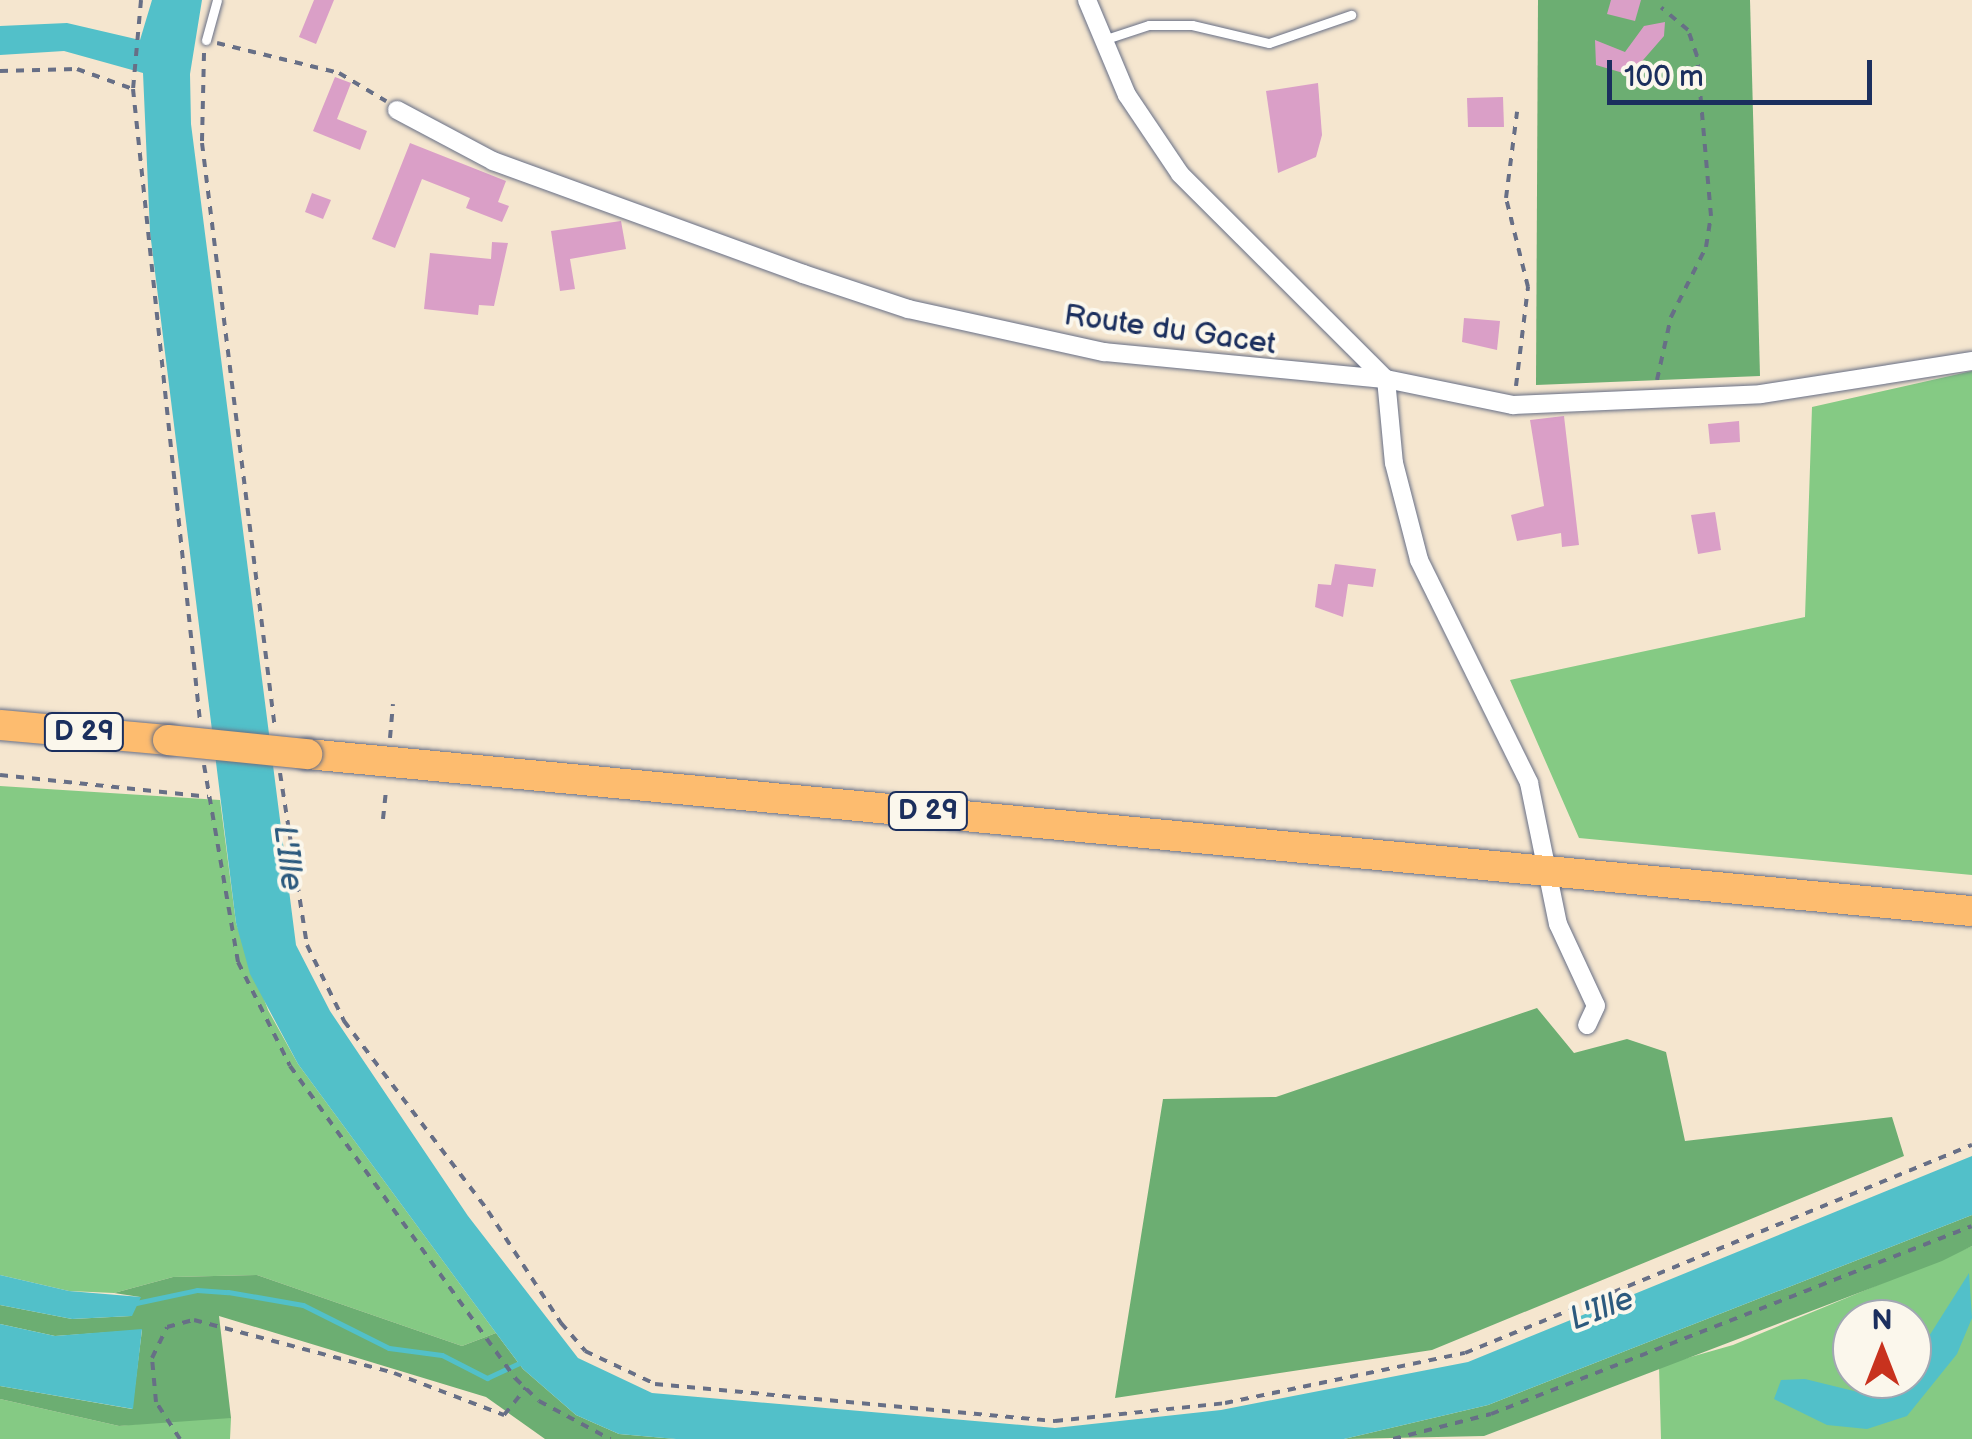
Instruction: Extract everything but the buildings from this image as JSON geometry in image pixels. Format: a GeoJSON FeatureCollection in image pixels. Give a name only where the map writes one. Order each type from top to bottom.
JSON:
{"type":"FeatureCollection","features":[{"type":"Feature","properties":{"kind":"main road","name":"D 29"},"geometry":{"type":"LineString","coordinates":[[0,725],[168,740],[293,760],[1972,911]]}},
{"type":"Feature","properties":{"kind":"street"},"geometry":{"type":"LineString","coordinates":[[1086,0],[1127,94],[1180,174],[1386,380],[1394,463],[1419,560],[1530,783],[1558,924],[1596,1006],[1587,1026]]}},
{"type":"Feature","properties":{"kind":"street","name":"Route du Gacet"},"geometry":{"type":"LineString","coordinates":[[398,110],[511,168],[908,309],[1104,352],[1386,380],[1514,406],[1816,388],[1972,362]]}},
{"type":"Feature","properties":{"kind":"lane"},"geometry":{"type":"LineString","coordinates":[[206,40],[217,0]]}},
{"type":"Feature","properties":{"kind":"lane"},"geometry":{"type":"LineString","coordinates":[[1103,40],[1149,25],[1192,25],[1269,42],[1351,15]]}},
{"type":"Feature","properties":{"kind":"path"},"geometry":{"type":"LineString","coordinates":[[0,71],[78,70],[133,89],[141,0]]}},
{"type":"Feature","properties":{"kind":"path"},"geometry":{"type":"LineString","coordinates":[[1652,400],[1672,317],[1706,247],[1711,216],[1697,56],[1688,30],[1661,6]]}},
{"type":"Feature","properties":{"kind":"path"},"geometry":{"type":"LineString","coordinates":[[277,746],[202,142],[206,40],[339,73],[398,110]]}},
{"type":"Feature","properties":{"kind":"path"},"geometry":{"type":"LineString","coordinates":[[1514,406],[1528,286],[1506,198],[1517,112]]}},
{"type":"Feature","properties":{"kind":"path"},"geometry":{"type":"LineString","coordinates":[[390,738],[393,704]]}},
{"type":"Feature","properties":{"kind":"path"},"geometry":{"type":"LineString","coordinates":[[293,760],[307,945],[344,1021],[488,1212],[561,1323],[586,1351],[655,1384],[1055,1420],[1263,1396],[1465,1353],[1972,1145]]}},
{"type":"Feature","properties":{"kind":"path"},"geometry":{"type":"LineString","coordinates":[[0,775],[208,796]]}},
{"type":"Feature","properties":{"kind":"path"},"geometry":{"type":"LineString","coordinates":[[383,819],[386,788]]}},
{"type":"Feature","properties":{"kind":"path"},"geometry":{"type":"LineString","coordinates":[[1393,1439],[1491,1414],[1972,1226]]}},
{"type":"Feature","properties":{"kind":"path"},"geometry":{"type":"LineString","coordinates":[[180,1439],[150,1383],[168,1327],[194,1320],[358,1362],[482,1402],[504,1416],[526,1388]]}},
{"type":"Feature","properties":{"kind":"path"},"geometry":{"type":"LineString","coordinates":[[502,1361],[526,1388],[573,1423],[610,1439]]}},
{"type":"Feature","properties":{"kind":"green space"},"geometry":{"type":"Polygon","coordinates":[[[1538,0],[1750,0],[1760,376],[1536,385],[1538,0]]]}},
{"type":"Feature","properties":{"kind":"green space"},"geometry":{"type":"Polygon","coordinates":[[[1972,371],[1972,875],[1579,838],[1510,680],[1805,617],[1812,407],[1972,371]]]}},
{"type":"Feature","properties":{"kind":"green space"},"geometry":{"type":"Polygon","coordinates":[[[0,786],[220,800],[236,923],[268,1010],[298,1064],[496,1333],[462,1346],[257,1275],[173,1277],[114,1293],[69,1291],[0,1275],[0,786]]]}},
{"type":"Feature","properties":{"kind":"green space"},"geometry":{"type":"Polygon","coordinates":[[[1537,1008],[1574,1053],[1627,1039],[1666,1052],[1685,1141],[1892,1117],[1904,1156],[1432,1350],[1115,1398],[1163,1099],[1276,1097],[1537,1008]]]}},
{"type":"Feature","properties":{"kind":"green space"},"geometry":{"type":"Polygon","coordinates":[[[1972,1215],[1972,1246],[1942,1261],[1843,1299],[1832,1299],[1832,1303],[1484,1436],[1344,1439],[1488,1405],[1972,1215]]]}},
{"type":"Feature","properties":{"kind":"green space"},"geometry":{"type":"Polygon","coordinates":[[[1972,1246],[1972,1439],[1661,1439],[1659,1366],[1733,1345],[1832,1304],[1832,1399],[1932,1399],[1932,1299],[1844,1299],[1972,1246]]]}},
{"type":"Feature","properties":{"kind":"green space"},"geometry":{"type":"Polygon","coordinates":[[[257,1275],[462,1346],[496,1333],[523,1369],[576,1415],[619,1434],[676,1439],[545,1439],[486,1397],[219,1316],[231,1418],[119,1426],[0,1399],[0,1386],[132,1409],[142,1330],[55,1336],[0,1324],[0,1305],[72,1319],[131,1316],[140,1297],[114,1293],[173,1277],[257,1275]]]}},
{"type":"Feature","properties":{"kind":"green space"},"geometry":{"type":"Polygon","coordinates":[[[0,1399],[119,1426],[220,1415],[231,1418],[230,1439],[0,1439],[0,1399]]]}},
{"type":"Feature","properties":{"kind":"water","name":"L'Ille"},"geometry":{"type":"Polygon","coordinates":[[[152,0],[202,0],[190,74],[191,124],[296,945],[330,1011],[468,1216],[578,1358],[652,1393],[1055,1428],[1221,1410],[1468,1362],[1972,1156],[1972,1215],[1488,1405],[1344,1439],[676,1439],[619,1434],[576,1415],[523,1369],[496,1333],[298,1064],[250,974],[236,923],[150,232],[143,73],[64,51],[0,55],[0,26],[67,23],[140,40],[152,0]]]}},
{"type":"Feature","properties":{"kind":"water"},"geometry":{"type":"Polygon","coordinates":[[[1969,1273],[1972,1318],[1957,1354],[1932,1385],[1932,1331],[1969,1273]]]}},
{"type":"Feature","properties":{"kind":"water"},"geometry":{"type":"Polygon","coordinates":[[[0,1275],[69,1291],[141,1297],[132,1316],[72,1319],[0,1305],[0,1275]]]}},
{"type":"Feature","properties":{"kind":"water"},"geometry":{"type":"Polygon","coordinates":[[[0,1324],[55,1336],[142,1329],[133,1409],[0,1386],[0,1324]]]}},
{"type":"Feature","properties":{"kind":"water"},"geometry":{"type":"Polygon","coordinates":[[[1805,1379],[1832,1386],[1832,1399],[1921,1399],[1907,1416],[1867,1429],[1827,1425],[1774,1399],[1781,1380],[1805,1379]]]}},
{"type":"Feature","properties":{"kind":"waterway"},"geometry":{"type":"LineString","coordinates":[[136,1303],[197,1290],[228,1292],[303,1305],[389,1348],[442,1355],[487,1378],[521,1362]]}}]}
